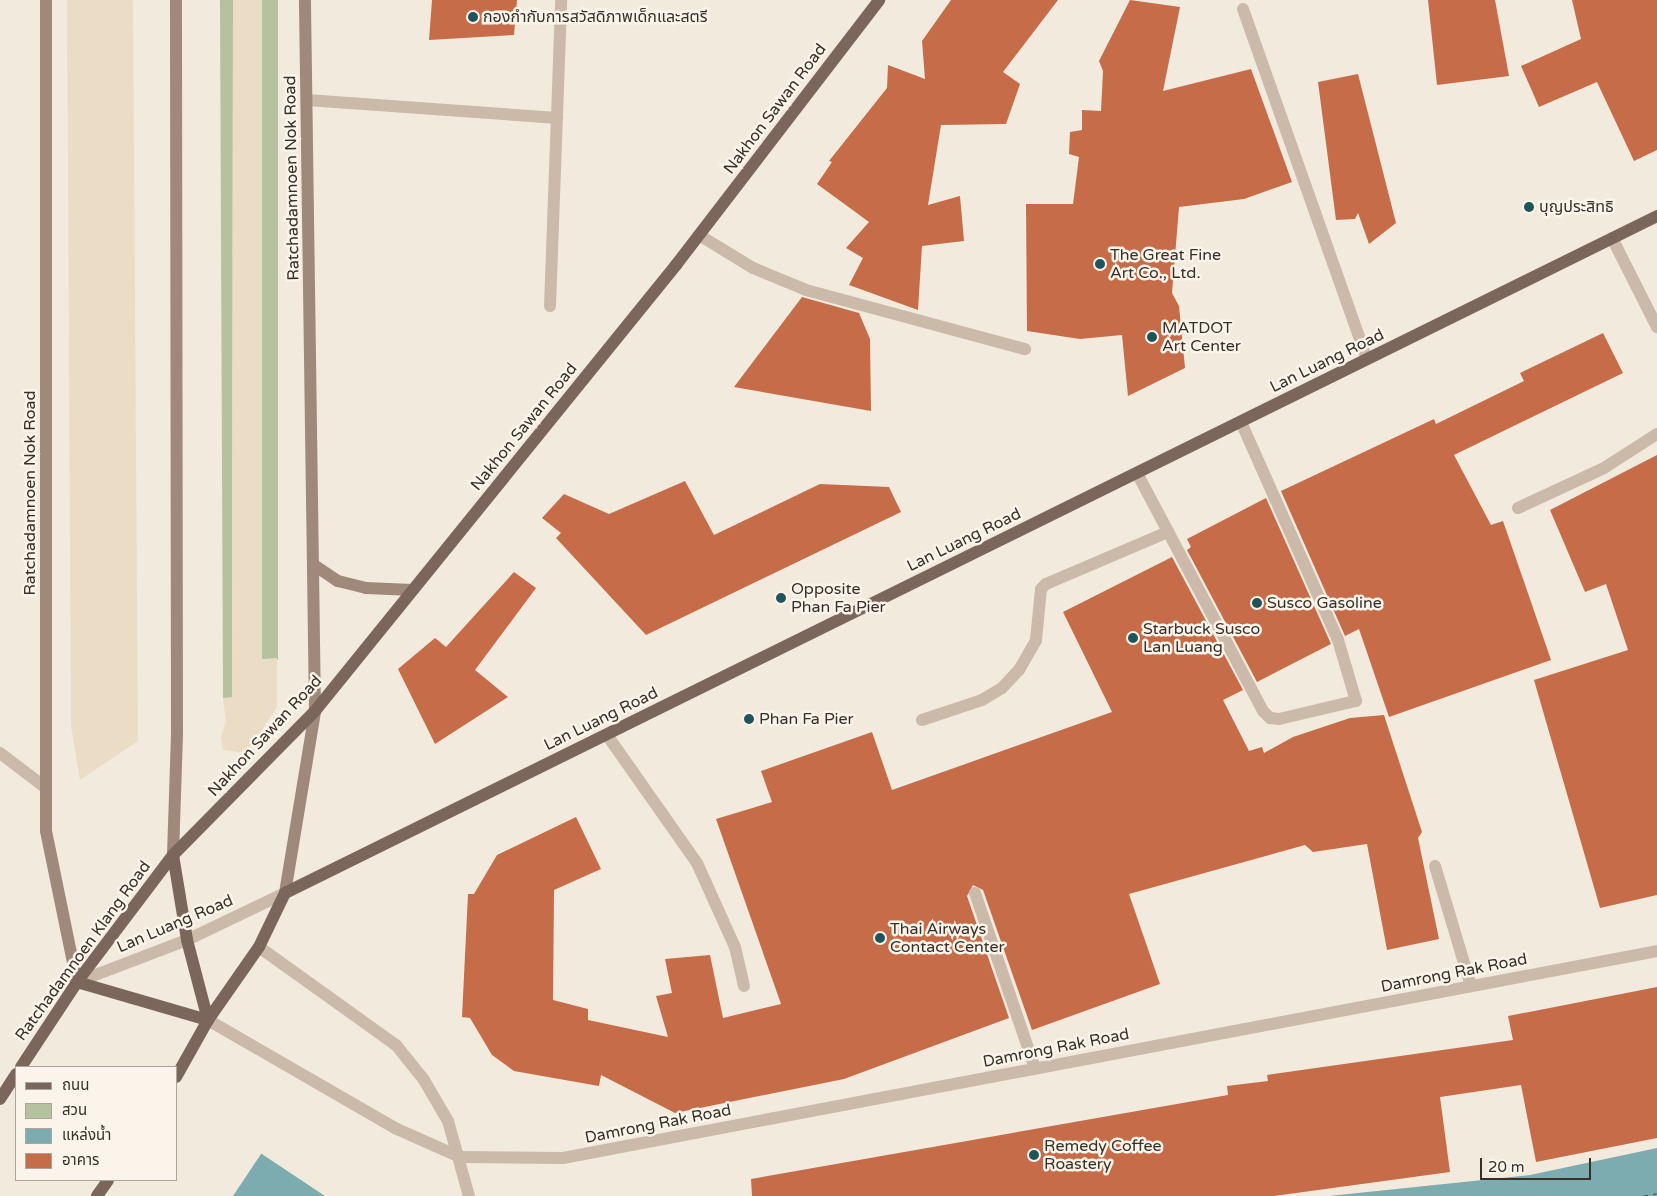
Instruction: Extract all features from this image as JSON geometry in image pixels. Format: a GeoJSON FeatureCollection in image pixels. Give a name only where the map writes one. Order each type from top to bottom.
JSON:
{"type":"FeatureCollection","features":[{"type":"Feature","properties":{"kind":"main road","name":"Ratchadamnoen Nok Road"},"geometry":{"type":"LineString","coordinates":[[46,0],[46,831],[77,982]]}},
{"type":"Feature","properties":{"kind":"main road"},"geometry":{"type":"LineString","coordinates":[[176,0],[177,735],[173,855],[187,940],[208,1020]]}},
{"type":"Feature","properties":{"kind":"main road","name":"Ratchadamnoen Nok Road"},"geometry":{"type":"LineString","coordinates":[[286,893],[315,711],[305,0]]}},
{"type":"Feature","properties":{"kind":"main road","name":"Nakhon Sawan Road"},"geometry":{"type":"LineString","coordinates":[[173,855],[315,711],[699,235],[879,0]]}},
{"type":"Feature","properties":{"kind":"main road","name":"Lan Luang Road"},"geometry":{"type":"LineString","coordinates":[[286,893],[1657,216]]}},
{"type":"Feature","properties":{"kind":"main road"},"geometry":{"type":"LineString","coordinates":[[314,565],[338,582],[366,588],[412,590]]}},
{"type":"Feature","properties":{"kind":"main road","name":"Ratchadamnoen Klang Road"},"geometry":{"type":"LineString","coordinates":[[22,1066],[77,982],[173,855]]}},
{"type":"Feature","properties":{"kind":"main road"},"geometry":{"type":"LineString","coordinates":[[178,1073],[208,1020],[259,947],[286,893]]}},
{"type":"Feature","properties":{"kind":"main road"},"geometry":{"type":"LineString","coordinates":[[77,982],[208,1020]]}},
{"type":"Feature","properties":{"kind":"main road"},"geometry":{"type":"LineString","coordinates":[[0,1099],[15,1076]]}},
{"type":"Feature","properties":{"kind":"main road"},"geometry":{"type":"LineString","coordinates":[[97,1196],[107,1181]]}},
{"type":"Feature","properties":{"kind":"street"},"geometry":{"type":"LineString","coordinates":[[550,306],[561,0]]}},
{"type":"Feature","properties":{"kind":"street"},"geometry":{"type":"LineString","coordinates":[[1242,9],[1367,359]]}},
{"type":"Feature","properties":{"kind":"street"},"geometry":{"type":"LineString","coordinates":[[307,100],[557,118]]}},
{"type":"Feature","properties":{"kind":"street"},"geometry":{"type":"LineString","coordinates":[[699,235],[753,268],[806,290],[1025,349]]}},
{"type":"Feature","properties":{"kind":"street"},"geometry":{"type":"LineString","coordinates":[[1612,238],[1657,327]]}},
{"type":"Feature","properties":{"kind":"street"},"geometry":{"type":"LineString","coordinates":[[1137,473],[1259,706],[1270,718],[1295,716],[1356,701],[1338,640],[1242,422]]}},
{"type":"Feature","properties":{"kind":"street"},"geometry":{"type":"LineString","coordinates":[[1518,508],[1604,468],[1657,434]]}},
{"type":"Feature","properties":{"kind":"street"},"geometry":{"type":"LineString","coordinates":[[922,720],[982,700],[1002,688],[1019,670],[1036,640],[1041,589],[1046,584],[1168,532]]}},
{"type":"Feature","properties":{"kind":"street"},"geometry":{"type":"LineString","coordinates":[[607,735],[697,863],[735,947],[744,986]]}},
{"type":"Feature","properties":{"kind":"street"},"geometry":{"type":"LineString","coordinates":[[0,753],[46,788]]}},
{"type":"Feature","properties":{"kind":"street"},"geometry":{"type":"LineString","coordinates":[[1435,866],[1471,986]]}},
{"type":"Feature","properties":{"kind":"street"},"geometry":{"type":"LineString","coordinates":[[975,892],[1034,1068]]}},
{"type":"Feature","properties":{"kind":"street","name":"Lan Luang Road"},"geometry":{"type":"LineString","coordinates":[[77,982],[187,940],[286,893]]}},
{"type":"Feature","properties":{"kind":"street"},"geometry":{"type":"LineString","coordinates":[[259,947],[396,1045],[424,1080],[448,1121],[460,1157],[469,1196]]}},
{"type":"Feature","properties":{"kind":"street","name":"Damrong Rak Road"},"geometry":{"type":"LineString","coordinates":[[208,1020],[397,1129],[460,1157],[563,1158],[1657,951]]}},
{"type":"Feature","properties":{"kind":"green space"},"geometry":{"type":"Polygon","coordinates":[[[220,0],[233,0],[232,698],[223,698],[220,0]]]}},
{"type":"Feature","properties":{"kind":"green space"},"geometry":{"type":"Polygon","coordinates":[[[262,0],[278,0],[278,660],[262,660],[262,0]]]}},
{"type":"Feature","properties":{"kind":"shaded area"},"geometry":{"type":"Polygon","coordinates":[[[67,0],[133,0],[138,741],[80,780],[71,726],[67,0]]]}},
{"type":"Feature","properties":{"kind":"shaded area"},"geometry":{"type":"Polygon","coordinates":[[[233,0],[262,0],[262,659],[277,658],[277,707],[247,753],[223,750],[221,737],[226,721],[223,698],[232,697],[233,0]]]}},
{"type":"Feature","properties":{"kind":"water"},"geometry":{"type":"Polygon","coordinates":[[[178,1098],[325,1196],[88,1196],[178,1181],[178,1098]]]}},
{"type":"Feature","properties":{"kind":"water"},"geometry":{"type":"Polygon","coordinates":[[[1657,1148],[1657,1196],[1329,1196],[1530,1175],[1657,1148]]]}},
{"type":"Feature","properties":{"kind":"pier"},"geometry":{"type":"Polygon","coordinates":[[[14,985],[134,1066],[15,1066],[15,1145],[0,1135],[0,1005],[14,985]]]}},
{"type":"Feature","properties":{"kind":"pier"},"geometry":{"type":"Polygon","coordinates":[[[178,1095],[263,1151],[233,1196],[83,1196],[63,1181],[178,1181],[178,1095]]]}},
{"type":"Feature","properties":{"kind":"building","name":"กองกำกับการสวัสดิภาพเด็กและสตรี"},"geometry":{"type":"Polygon","coordinates":[[[432,0],[517,0],[514,35],[429,40],[432,0]]]}},
{"type":"Feature","properties":{"kind":"building"},"geometry":{"type":"Polygon","coordinates":[[[951,0],[1058,0],[1003,72],[1020,84],[1006,124],[941,125],[928,205],[960,196],[964,241],[922,246],[918,310],[849,285],[863,258],[846,248],[869,222],[817,184],[832,162],[829,161],[887,88],[888,65],[925,79],[922,41],[951,0]]]}},
{"type":"Feature","properties":{"kind":"building"},"geometry":{"type":"Polygon","coordinates":[[[1130,0],[1180,7],[1163,91],[1251,69],[1292,182],[1244,199],[1179,207],[1172,293],[1179,306],[1185,368],[1128,396],[1122,335],[1080,339],[1027,331],[1026,204],[1073,204],[1079,157],[1069,154],[1070,132],[1082,130],[1082,110],[1101,111],[1103,71],[1099,61],[1130,0]]]}},
{"type":"Feature","properties":{"kind":"building"},"geometry":{"type":"Polygon","coordinates":[[[1428,0],[1495,0],[1509,76],[1437,85],[1428,0]]]}},
{"type":"Feature","properties":{"kind":"building"},"geometry":{"type":"Polygon","coordinates":[[[1572,0],[1657,0],[1657,150],[1634,161],[1597,82],[1539,107],[1521,66],[1581,39],[1572,0]]]}},
{"type":"Feature","properties":{"kind":"building"},"geometry":{"type":"Polygon","coordinates":[[[1358,74],[1396,223],[1369,244],[1358,213],[1355,219],[1336,220],[1318,82],[1358,74]]]}},
{"type":"Feature","properties":{"kind":"building"},"geometry":{"type":"Polygon","coordinates":[[[802,297],[859,313],[870,339],[871,411],[734,387],[802,297]]]}},
{"type":"Feature","properties":{"kind":"building"},"geometry":{"type":"Polygon","coordinates":[[[1603,333],[1623,373],[1454,455],[1491,525],[1503,521],[1551,660],[1389,717],[1359,629],[1345,636],[1281,491],[1434,419],[1436,424],[1524,381],[1520,373],[1603,333]]]}},
{"type":"Feature","properties":{"kind":"building"},"geometry":{"type":"Polygon","coordinates":[[[1657,455],[1657,895],[1600,908],[1534,680],[1628,650],[1606,584],[1585,592],[1550,510],[1657,455]]]}},
{"type":"Feature","properties":{"kind":"building"},"geometry":{"type":"Polygon","coordinates":[[[685,481],[714,535],[820,484],[889,487],[901,512],[646,635],[556,538],[561,533],[542,518],[564,494],[609,514],[685,481]]]}},
{"type":"Feature","properties":{"kind":"building"},"geometry":{"type":"Polygon","coordinates":[[[1266,498],[1331,644],[1257,682],[1187,550],[1191,547],[1187,539],[1266,498]]]}},
{"type":"Feature","properties":{"kind":"building"},"geometry":{"type":"Polygon","coordinates":[[[1172,557],[1243,690],[1223,700],[1249,751],[1262,747],[1264,753],[1293,737],[1350,718],[1384,715],[1422,832],[1418,838],[1439,939],[1387,950],[1367,844],[1313,852],[1305,845],[1129,894],[1160,984],[1032,1030],[983,890],[973,885],[967,896],[1009,1018],[844,1079],[675,1113],[601,1075],[599,1086],[514,1071],[492,1055],[470,1018],[462,1017],[468,894],[474,894],[497,855],[576,817],[601,869],[554,890],[553,1000],[588,1009],[588,1020],[668,1037],[656,996],[672,993],[665,959],[710,955],[723,1018],[781,1004],[716,819],[772,802],[761,771],[872,732],[892,790],[1112,712],[1063,612],[1172,557]]]}},
{"type":"Feature","properties":{"kind":"building"},"geometry":{"type":"Polygon","coordinates":[[[514,572],[536,588],[475,670],[508,697],[435,744],[398,669],[435,638],[446,647],[514,572]]]}},
{"type":"Feature","properties":{"kind":"building"},"geometry":{"type":"Polygon","coordinates":[[[1657,987],[1657,1138],[1536,1162],[1521,1085],[1440,1097],[1450,1172],[1274,1196],[752,1196],[751,1179],[1228,1095],[1227,1086],[1268,1081],[1267,1075],[1513,1040],[1508,1016],[1657,987]]]}},
{"type":"Feature","properties":{"kind":"ferry route"},"geometry":{"type":"LineString","coordinates":[[1642,1196],[1657,1193]]}},
{"type":"Feature","properties":{"kind":"place","name":"กองกำกับการสวัสดิภาพเด็กและสตรี"},"geometry":{"type":"Point","coordinates":[473,17]}},
{"type":"Feature","properties":{"kind":"place","name":"บุญประสิทธิ"},"geometry":{"type":"Point","coordinates":[1529,207]}},
{"type":"Feature","properties":{"kind":"place","name":"The Great Fine Art Co., Ltd."},"geometry":{"type":"Point","coordinates":[1100,264]}},
{"type":"Feature","properties":{"kind":"place","name":"MATDOT Art Center"},"geometry":{"type":"Point","coordinates":[1152,337]}},
{"type":"Feature","properties":{"kind":"place","name":"Opposite Phan Fa Pier"},"geometry":{"type":"Point","coordinates":[781,598]}},
{"type":"Feature","properties":{"kind":"place","name":"Susco Gasoline"},"geometry":{"type":"Point","coordinates":[1257,603]}},
{"type":"Feature","properties":{"kind":"place","name":"Starbuck Susco Lan Luang"},"geometry":{"type":"Point","coordinates":[1133,638]}},
{"type":"Feature","properties":{"kind":"place","name":"Phan Fa Pier"},"geometry":{"type":"Point","coordinates":[749,719]}},
{"type":"Feature","properties":{"kind":"place","name":"Thai Airways Contact Center"},"geometry":{"type":"Point","coordinates":[880,938]}},
{"type":"Feature","properties":{"kind":"place","name":"Remedy Coffee Roastery"},"geometry":{"type":"Point","coordinates":[1034,1155]}}]}
